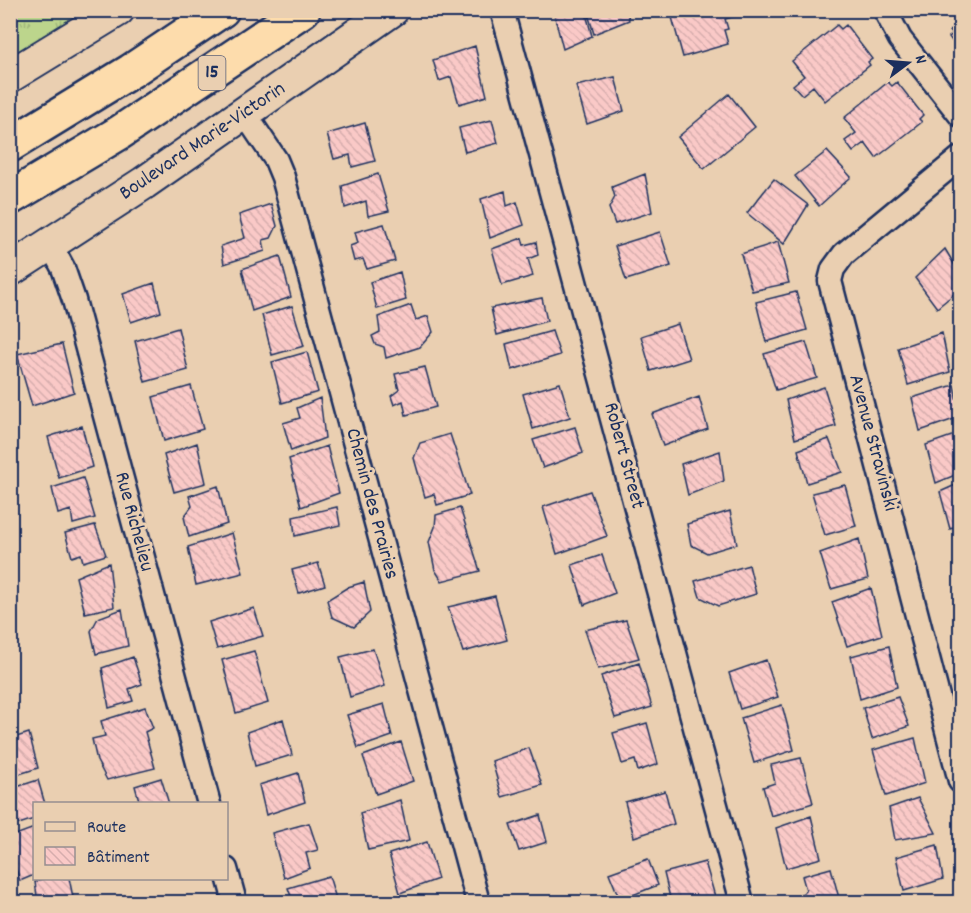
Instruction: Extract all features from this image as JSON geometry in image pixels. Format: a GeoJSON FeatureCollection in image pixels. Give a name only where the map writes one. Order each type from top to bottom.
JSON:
{"type":"FeatureCollection","features":[{"type":"Feature","properties":{"kind":"highway"},"geometry":{"type":"LineString","coordinates":[[181,37],[212,10]]}},
{"type":"Feature","properties":{"kind":"highway","name":"15"},"geometry":{"type":"LineString","coordinates":[[10,145],[131,71],[222,10]]}},
{"type":"Feature","properties":{"kind":"highway","name":"15"},"geometry":{"type":"LineString","coordinates":[[10,198],[149,114],[303,10]]}},
{"type":"Feature","properties":{"kind":"main road"},"geometry":{"type":"LineString","coordinates":[[10,76],[118,10]]}},
{"type":"Feature","properties":{"kind":"main road","name":"Boulevard Marie-Victorin"},"geometry":{"type":"LineString","coordinates":[[10,270],[144,183],[392,10]]}},
{"type":"Feature","properties":{"kind":"street","name":"Robert Street"},"geometry":{"type":"LineString","coordinates":[[502,10],[742,903]]}},
{"type":"Feature","properties":{"kind":"street"},"geometry":{"type":"LineString","coordinates":[[885,10],[900,39],[960,115]]}},
{"type":"Feature","properties":{"kind":"street","name":"Chemin des Prairies"},"geometry":{"type":"LineString","coordinates":[[245,114],[276,160],[283,177],[478,903]]}},
{"type":"Feature","properties":{"kind":"street","name":"Avenue Stravinski"},"geometry":{"type":"LineString","coordinates":[[960,158],[839,258],[832,269],[830,281],[960,781]]}},
{"type":"Feature","properties":{"kind":"street","name":"Rue Richelieu"},"geometry":{"type":"LineString","coordinates":[[50,244],[63,268],[74,300],[208,802]]}},
{"type":"Feature","properties":{"kind":"street"},"geometry":{"type":"LineString","coordinates":[[228,876],[236,903]]}},
{"type":"Feature","properties":{"kind":"green space"},"geometry":{"type":"Polygon","coordinates":[[[11,10],[96,11],[11,61],[11,10]]]}},
{"type":"Feature","properties":{"kind":"building"},"geometry":{"type":"Polygon","coordinates":[[[553,10],[585,10],[592,36],[563,49],[553,10]]]}},
{"type":"Feature","properties":{"kind":"building"},"geometry":{"type":"Polygon","coordinates":[[[587,10],[627,10],[629,20],[594,34],[587,10]]]}},
{"type":"Feature","properties":{"kind":"building"},"geometry":{"type":"Polygon","coordinates":[[[670,10],[735,10],[736,16],[725,19],[728,29],[724,30],[728,44],[683,57],[670,10]]]}},
{"type":"Feature","properties":{"kind":"building"},"geometry":{"type":"Polygon","coordinates":[[[960,23],[960,52],[949,37],[953,34],[950,31],[960,23]]]}},
{"type":"Feature","properties":{"kind":"building"},"geometry":{"type":"Polygon","coordinates":[[[837,25],[841,29],[846,25],[872,59],[868,62],[870,65],[825,101],[813,86],[802,95],[793,85],[804,76],[792,61],[837,25]]]}},
{"type":"Feature","properties":{"kind":"building"},"geometry":{"type":"Polygon","coordinates":[[[475,46],[487,96],[459,104],[451,77],[439,81],[433,60],[475,46]]]}},
{"type":"Feature","properties":{"kind":"building"},"geometry":{"type":"Polygon","coordinates":[[[615,77],[624,111],[587,124],[576,86],[615,77]]]}},
{"type":"Feature","properties":{"kind":"building"},"geometry":{"type":"Polygon","coordinates":[[[888,82],[892,86],[897,82],[923,115],[919,119],[922,122],[876,158],[865,143],[853,152],[845,141],[856,133],[844,118],[888,82]]]}},
{"type":"Feature","properties":{"kind":"building"},"geometry":{"type":"Polygon","coordinates":[[[729,94],[755,127],[704,169],[678,137],[729,94]]]}},
{"type":"Feature","properties":{"kind":"building"},"geometry":{"type":"Polygon","coordinates":[[[492,120],[498,143],[465,152],[459,128],[492,120]]]}},
{"type":"Feature","properties":{"kind":"building"},"geometry":{"type":"Polygon","coordinates":[[[365,123],[375,161],[352,167],[350,155],[334,159],[327,134],[365,123]]]}},
{"type":"Feature","properties":{"kind":"building"},"geometry":{"type":"Polygon","coordinates":[[[827,151],[851,177],[819,206],[795,176],[827,151]]]}},
{"type":"Feature","properties":{"kind":"building"},"geometry":{"type":"Polygon","coordinates":[[[378,174],[389,211],[368,216],[366,201],[345,208],[342,186],[378,174]]]}},
{"type":"Feature","properties":{"kind":"building"},"geometry":{"type":"Polygon","coordinates":[[[645,174],[652,212],[615,224],[609,208],[615,197],[612,187],[645,174]]]}},
{"type":"Feature","properties":{"kind":"building"},"geometry":{"type":"Polygon","coordinates":[[[774,179],[808,205],[784,244],[747,213],[774,179]]]}},
{"type":"Feature","properties":{"kind":"building"},"geometry":{"type":"Polygon","coordinates":[[[505,191],[507,206],[517,202],[524,225],[490,238],[481,199],[505,191]]]}},
{"type":"Feature","properties":{"kind":"building"},"geometry":{"type":"Polygon","coordinates":[[[271,204],[277,226],[271,238],[263,240],[265,251],[224,264],[221,246],[245,238],[239,215],[271,204]]]}},
{"type":"Feature","properties":{"kind":"building"},"geometry":{"type":"Polygon","coordinates":[[[384,224],[395,261],[367,269],[363,259],[354,261],[350,246],[358,243],[355,232],[384,224]]]}},
{"type":"Feature","properties":{"kind":"building"},"geometry":{"type":"Polygon","coordinates":[[[660,232],[671,266],[626,280],[615,246],[660,232]]]}},
{"type":"Feature","properties":{"kind":"building"},"geometry":{"type":"Polygon","coordinates":[[[522,238],[524,245],[536,242],[538,255],[528,259],[533,276],[502,285],[492,249],[522,238]]]}},
{"type":"Feature","properties":{"kind":"building"},"geometry":{"type":"Polygon","coordinates":[[[778,242],[789,283],[752,291],[741,254],[778,242]]]}},
{"type":"Feature","properties":{"kind":"building"},"geometry":{"type":"Polygon","coordinates":[[[945,249],[960,274],[960,289],[937,308],[915,278],[945,249]]]}},
{"type":"Feature","properties":{"kind":"building"},"geometry":{"type":"Polygon","coordinates":[[[280,256],[291,297],[252,311],[242,269],[280,256]]]}},
{"type":"Feature","properties":{"kind":"building"},"geometry":{"type":"Polygon","coordinates":[[[400,272],[406,300],[377,309],[370,282],[400,272]]]}},
{"type":"Feature","properties":{"kind":"building"},"geometry":{"type":"Polygon","coordinates":[[[154,283],[161,312],[131,322],[123,294],[154,283]]]}},
{"type":"Feature","properties":{"kind":"building"},"geometry":{"type":"Polygon","coordinates":[[[796,292],[807,330],[766,342],[756,302],[796,292]]]}},
{"type":"Feature","properties":{"kind":"building"},"geometry":{"type":"Polygon","coordinates":[[[542,298],[547,321],[497,335],[491,308],[542,298]]]}},
{"type":"Feature","properties":{"kind":"building"},"geometry":{"type":"Polygon","coordinates":[[[411,305],[416,320],[428,316],[433,332],[420,347],[386,358],[384,347],[375,344],[372,336],[380,332],[378,317],[411,305]]]}},
{"type":"Feature","properties":{"kind":"building"},"geometry":{"type":"Polygon","coordinates":[[[292,306],[304,346],[272,355],[262,315],[292,306]]]}},
{"type":"Feature","properties":{"kind":"building"},"geometry":{"type":"Polygon","coordinates":[[[678,324],[689,359],[651,371],[641,336],[678,324]]]}},
{"type":"Feature","properties":{"kind":"building"},"geometry":{"type":"Polygon","coordinates":[[[178,328],[188,370],[145,382],[135,341],[178,328]]]}},
{"type":"Feature","properties":{"kind":"building"},"geometry":{"type":"Polygon","coordinates":[[[552,331],[560,355],[512,370],[506,344],[552,331]]]}},
{"type":"Feature","properties":{"kind":"building"},"geometry":{"type":"Polygon","coordinates":[[[942,333],[950,372],[908,385],[898,348],[942,333]]]}},
{"type":"Feature","properties":{"kind":"building"},"geometry":{"type":"Polygon","coordinates":[[[806,342],[817,378],[776,390],[764,354],[806,342]]]}},
{"type":"Feature","properties":{"kind":"building"},"geometry":{"type":"Polygon","coordinates":[[[62,344],[74,392],[32,406],[17,354],[62,344]]]}},
{"type":"Feature","properties":{"kind":"building"},"geometry":{"type":"Polygon","coordinates":[[[307,352],[318,392],[282,403],[272,362],[307,352]]]}},
{"type":"Feature","properties":{"kind":"building"},"geometry":{"type":"Polygon","coordinates":[[[425,367],[436,407],[406,415],[403,401],[394,405],[391,396],[399,390],[395,374],[425,367]]]}},
{"type":"Feature","properties":{"kind":"building"},"geometry":{"type":"Polygon","coordinates":[[[560,383],[570,417],[533,429],[523,394],[560,383]]]}},
{"type":"Feature","properties":{"kind":"building"},"geometry":{"type":"Polygon","coordinates":[[[954,385],[960,417],[920,431],[912,398],[954,385]]]}},
{"type":"Feature","properties":{"kind":"building"},"geometry":{"type":"Polygon","coordinates":[[[191,386],[203,429],[164,441],[153,397],[191,386]]]}},
{"type":"Feature","properties":{"kind":"building"},"geometry":{"type":"Polygon","coordinates":[[[824,387],[836,426],[795,439],[786,400],[824,387]]]}},
{"type":"Feature","properties":{"kind":"building"},"geometry":{"type":"Polygon","coordinates":[[[699,397],[708,429],[663,446],[652,414],[699,397]]]}},
{"type":"Feature","properties":{"kind":"building"},"geometry":{"type":"Polygon","coordinates":[[[320,398],[325,438],[291,451],[283,423],[300,418],[297,408],[320,398]]]}},
{"type":"Feature","properties":{"kind":"building"},"geometry":{"type":"Polygon","coordinates":[[[82,426],[92,467],[59,478],[48,437],[82,426]]]}},
{"type":"Feature","properties":{"kind":"building"},"geometry":{"type":"Polygon","coordinates":[[[575,427],[583,453],[543,468],[533,440],[575,427]]]}},
{"type":"Feature","properties":{"kind":"building"},"geometry":{"type":"Polygon","coordinates":[[[960,433],[960,473],[936,483],[926,445],[960,433]]]}},
{"type":"Feature","properties":{"kind":"building"},"geometry":{"type":"Polygon","coordinates":[[[450,434],[470,495],[437,505],[434,494],[425,497],[414,458],[420,443],[450,434]]]}},
{"type":"Feature","properties":{"kind":"building"},"geometry":{"type":"Polygon","coordinates":[[[829,439],[842,472],[807,483],[798,450],[829,439]]]}},
{"type":"Feature","properties":{"kind":"building"},"geometry":{"type":"Polygon","coordinates":[[[197,443],[206,483],[174,492],[164,455],[197,443]]]}},
{"type":"Feature","properties":{"kind":"building"},"geometry":{"type":"Polygon","coordinates":[[[327,446],[339,493],[301,507],[289,459],[327,446]]]}},
{"type":"Feature","properties":{"kind":"building"},"geometry":{"type":"Polygon","coordinates":[[[720,451],[724,481],[688,495],[681,464],[720,451]]]}},
{"type":"Feature","properties":{"kind":"building"},"geometry":{"type":"Polygon","coordinates":[[[83,478],[95,518],[73,524],[71,510],[58,514],[52,488],[83,478]]]}},
{"type":"Feature","properties":{"kind":"building"},"geometry":{"type":"Polygon","coordinates":[[[960,483],[960,526],[950,529],[940,492],[960,483]]]}},
{"type":"Feature","properties":{"kind":"building"},"geometry":{"type":"Polygon","coordinates":[[[845,485],[856,526],[825,535],[812,493],[845,485]]]}},
{"type":"Feature","properties":{"kind":"building"},"geometry":{"type":"Polygon","coordinates":[[[218,486],[227,524],[189,537],[184,517],[192,506],[189,496],[218,486]]]}},
{"type":"Feature","properties":{"kind":"building"},"geometry":{"type":"Polygon","coordinates":[[[590,491],[607,536],[557,554],[543,507],[590,491]]]}},
{"type":"Feature","properties":{"kind":"building"},"geometry":{"type":"Polygon","coordinates":[[[337,507],[340,525],[295,536],[293,517],[337,507]]]}},
{"type":"Feature","properties":{"kind":"building"},"geometry":{"type":"Polygon","coordinates":[[[460,508],[480,571],[442,581],[435,570],[429,542],[435,527],[436,515],[460,508]]]}},
{"type":"Feature","properties":{"kind":"building"},"geometry":{"type":"Polygon","coordinates":[[[730,511],[737,544],[707,553],[691,545],[687,524],[730,511]]]}},
{"type":"Feature","properties":{"kind":"building"},"geometry":{"type":"Polygon","coordinates":[[[95,525],[106,555],[83,562],[81,554],[72,557],[65,533],[95,525]]]}},
{"type":"Feature","properties":{"kind":"building"},"geometry":{"type":"Polygon","coordinates":[[[232,533],[243,573],[196,585],[188,547],[232,533]]]}},
{"type":"Feature","properties":{"kind":"building"},"geometry":{"type":"Polygon","coordinates":[[[859,539],[868,579],[831,589],[820,553],[859,539]]]}},
{"type":"Feature","properties":{"kind":"building"},"geometry":{"type":"Polygon","coordinates":[[[602,555],[615,593],[584,605],[572,565],[602,555]]]}},
{"type":"Feature","properties":{"kind":"building"},"geometry":{"type":"Polygon","coordinates":[[[109,563],[114,607],[85,613],[76,577],[109,563]]]}},
{"type":"Feature","properties":{"kind":"building"},"geometry":{"type":"Polygon","coordinates":[[[318,563],[325,585],[299,593],[292,570],[318,563]]]}},
{"type":"Feature","properties":{"kind":"building"},"geometry":{"type":"Polygon","coordinates":[[[749,565],[756,594],[718,606],[700,597],[695,581],[749,565]]]}},
{"type":"Feature","properties":{"kind":"building"},"geometry":{"type":"Polygon","coordinates":[[[364,582],[370,612],[354,627],[332,617],[327,600],[348,587],[364,582]]]}},
{"type":"Feature","properties":{"kind":"building"},"geometry":{"type":"Polygon","coordinates":[[[871,588],[882,635],[847,646],[832,602],[871,588]]]}},
{"type":"Feature","properties":{"kind":"building"},"geometry":{"type":"Polygon","coordinates":[[[495,596],[507,640],[463,652],[448,607],[495,596]]]}},
{"type":"Feature","properties":{"kind":"building"},"geometry":{"type":"Polygon","coordinates":[[[254,608],[263,636],[217,649],[209,622],[254,608]]]}},
{"type":"Feature","properties":{"kind":"building"},"geometry":{"type":"Polygon","coordinates":[[[122,609],[128,646],[96,654],[91,631],[98,618],[122,609]]]}},
{"type":"Feature","properties":{"kind":"building"},"geometry":{"type":"Polygon","coordinates":[[[626,620],[639,658],[598,669],[585,630],[626,620]]]}},
{"type":"Feature","properties":{"kind":"building"},"geometry":{"type":"Polygon","coordinates":[[[889,646],[897,687],[860,699],[851,656],[889,646]]]}},
{"type":"Feature","properties":{"kind":"building"},"geometry":{"type":"Polygon","coordinates":[[[373,649],[385,686],[350,697],[340,657],[373,649]]]}},
{"type":"Feature","properties":{"kind":"building"},"geometry":{"type":"Polygon","coordinates":[[[254,651],[268,703],[236,713],[222,660],[254,651]]]}},
{"type":"Feature","properties":{"kind":"building"},"geometry":{"type":"Polygon","coordinates":[[[133,657],[142,684],[129,689],[133,701],[109,708],[102,668],[133,657]]]}},
{"type":"Feature","properties":{"kind":"building"},"geometry":{"type":"Polygon","coordinates":[[[766,660],[778,697],[740,709],[729,673],[766,660]]]}},
{"type":"Feature","properties":{"kind":"building"},"geometry":{"type":"Polygon","coordinates":[[[639,663],[652,707],[615,718],[601,676],[639,663]]]}},
{"type":"Feature","properties":{"kind":"building"},"geometry":{"type":"Polygon","coordinates":[[[898,697],[909,726],[872,739],[863,708],[898,697]]]}},
{"type":"Feature","properties":{"kind":"building"},"geometry":{"type":"Polygon","coordinates":[[[10,700],[15,725],[10,726],[10,700]]]}},
{"type":"Feature","properties":{"kind":"building"},"geometry":{"type":"Polygon","coordinates":[[[384,704],[392,736],[358,748],[347,715],[384,704]]]}},
{"type":"Feature","properties":{"kind":"building"},"geometry":{"type":"Polygon","coordinates":[[[782,705],[794,750],[754,763],[741,718],[782,705]]]}},
{"type":"Feature","properties":{"kind":"building"},"geometry":{"type":"Polygon","coordinates":[[[145,707],[153,728],[145,732],[155,768],[107,780],[97,761],[92,739],[105,736],[101,721],[145,707]]]}},
{"type":"Feature","properties":{"kind":"building"},"geometry":{"type":"Polygon","coordinates":[[[283,719],[292,755],[255,766],[247,732],[283,719]]]}},
{"type":"Feature","properties":{"kind":"building"},"geometry":{"type":"Polygon","coordinates":[[[647,723],[658,764],[638,771],[635,760],[622,764],[613,733],[647,723]]]}},
{"type":"Feature","properties":{"kind":"building"},"geometry":{"type":"Polygon","coordinates":[[[29,733],[38,768],[10,777],[10,739],[29,733]]]}},
{"type":"Feature","properties":{"kind":"building"},"geometry":{"type":"Polygon","coordinates":[[[915,738],[925,783],[886,796],[873,750],[915,738]]]}},
{"type":"Feature","properties":{"kind":"building"},"geometry":{"type":"Polygon","coordinates":[[[401,742],[413,781],[376,794],[363,756],[401,742]]]}},
{"type":"Feature","properties":{"kind":"building"},"geometry":{"type":"Polygon","coordinates":[[[529,748],[542,785],[502,797],[492,761],[529,748]]]}},
{"type":"Feature","properties":{"kind":"building"},"geometry":{"type":"Polygon","coordinates":[[[801,758],[813,803],[771,816],[763,787],[775,783],[771,765],[801,758]]]}},
{"type":"Feature","properties":{"kind":"building"},"geometry":{"type":"Polygon","coordinates":[[[298,773],[305,802],[266,815],[259,785],[298,773]]]}},
{"type":"Feature","properties":{"kind":"building"},"geometry":{"type":"Polygon","coordinates":[[[161,778],[168,802],[139,802],[135,786],[161,778]]]}},
{"type":"Feature","properties":{"kind":"building"},"geometry":{"type":"Polygon","coordinates":[[[38,780],[44,802],[33,802],[33,819],[10,827],[10,789],[38,780]]]}},
{"type":"Feature","properties":{"kind":"building"},"geometry":{"type":"Polygon","coordinates":[[[665,791],[674,824],[634,837],[625,802],[665,791]]]}},
{"type":"Feature","properties":{"kind":"building"},"geometry":{"type":"Polygon","coordinates":[[[918,798],[936,833],[895,840],[889,808],[918,798]]]}},
{"type":"Feature","properties":{"kind":"building"},"geometry":{"type":"Polygon","coordinates":[[[400,800],[409,841],[368,850],[360,813],[400,800]]]}},
{"type":"Feature","properties":{"kind":"building"},"geometry":{"type":"Polygon","coordinates":[[[540,815],[547,842],[519,851],[510,825],[540,815]]]}},
{"type":"Feature","properties":{"kind":"building"},"geometry":{"type":"Polygon","coordinates":[[[811,816],[821,858],[786,868],[776,828],[811,816]]]}},
{"type":"Feature","properties":{"kind":"building"},"geometry":{"type":"Polygon","coordinates":[[[309,823],[318,850],[306,853],[310,868],[284,878],[272,833],[309,823]]]}},
{"type":"Feature","properties":{"kind":"building"},"geometry":{"type":"Polygon","coordinates":[[[33,828],[33,875],[20,881],[10,851],[10,837],[33,828]]]}},
{"type":"Feature","properties":{"kind":"building"},"geometry":{"type":"Polygon","coordinates":[[[427,842],[438,879],[400,893],[389,854],[427,842]]]}},
{"type":"Feature","properties":{"kind":"building"},"geometry":{"type":"Polygon","coordinates":[[[937,845],[943,879],[904,891],[896,857],[937,845]]]}},
{"type":"Feature","properties":{"kind":"building"},"geometry":{"type":"Polygon","coordinates":[[[648,859],[658,885],[620,900],[609,873],[648,859]]]}},
{"type":"Feature","properties":{"kind":"building"},"geometry":{"type":"Polygon","coordinates":[[[705,862],[716,900],[671,902],[664,873],[705,862]]]}},
{"type":"Feature","properties":{"kind":"building"},"geometry":{"type":"Polygon","coordinates":[[[831,868],[840,902],[794,902],[806,890],[802,876],[831,868]]]}},
{"type":"Feature","properties":{"kind":"building"},"geometry":{"type":"Polygon","coordinates":[[[329,876],[337,902],[293,902],[288,888],[329,876]]]}},
{"type":"Feature","properties":{"kind":"building"},"geometry":{"type":"Polygon","coordinates":[[[69,880],[74,902],[23,902],[37,896],[35,882],[69,880]]]}}]}
